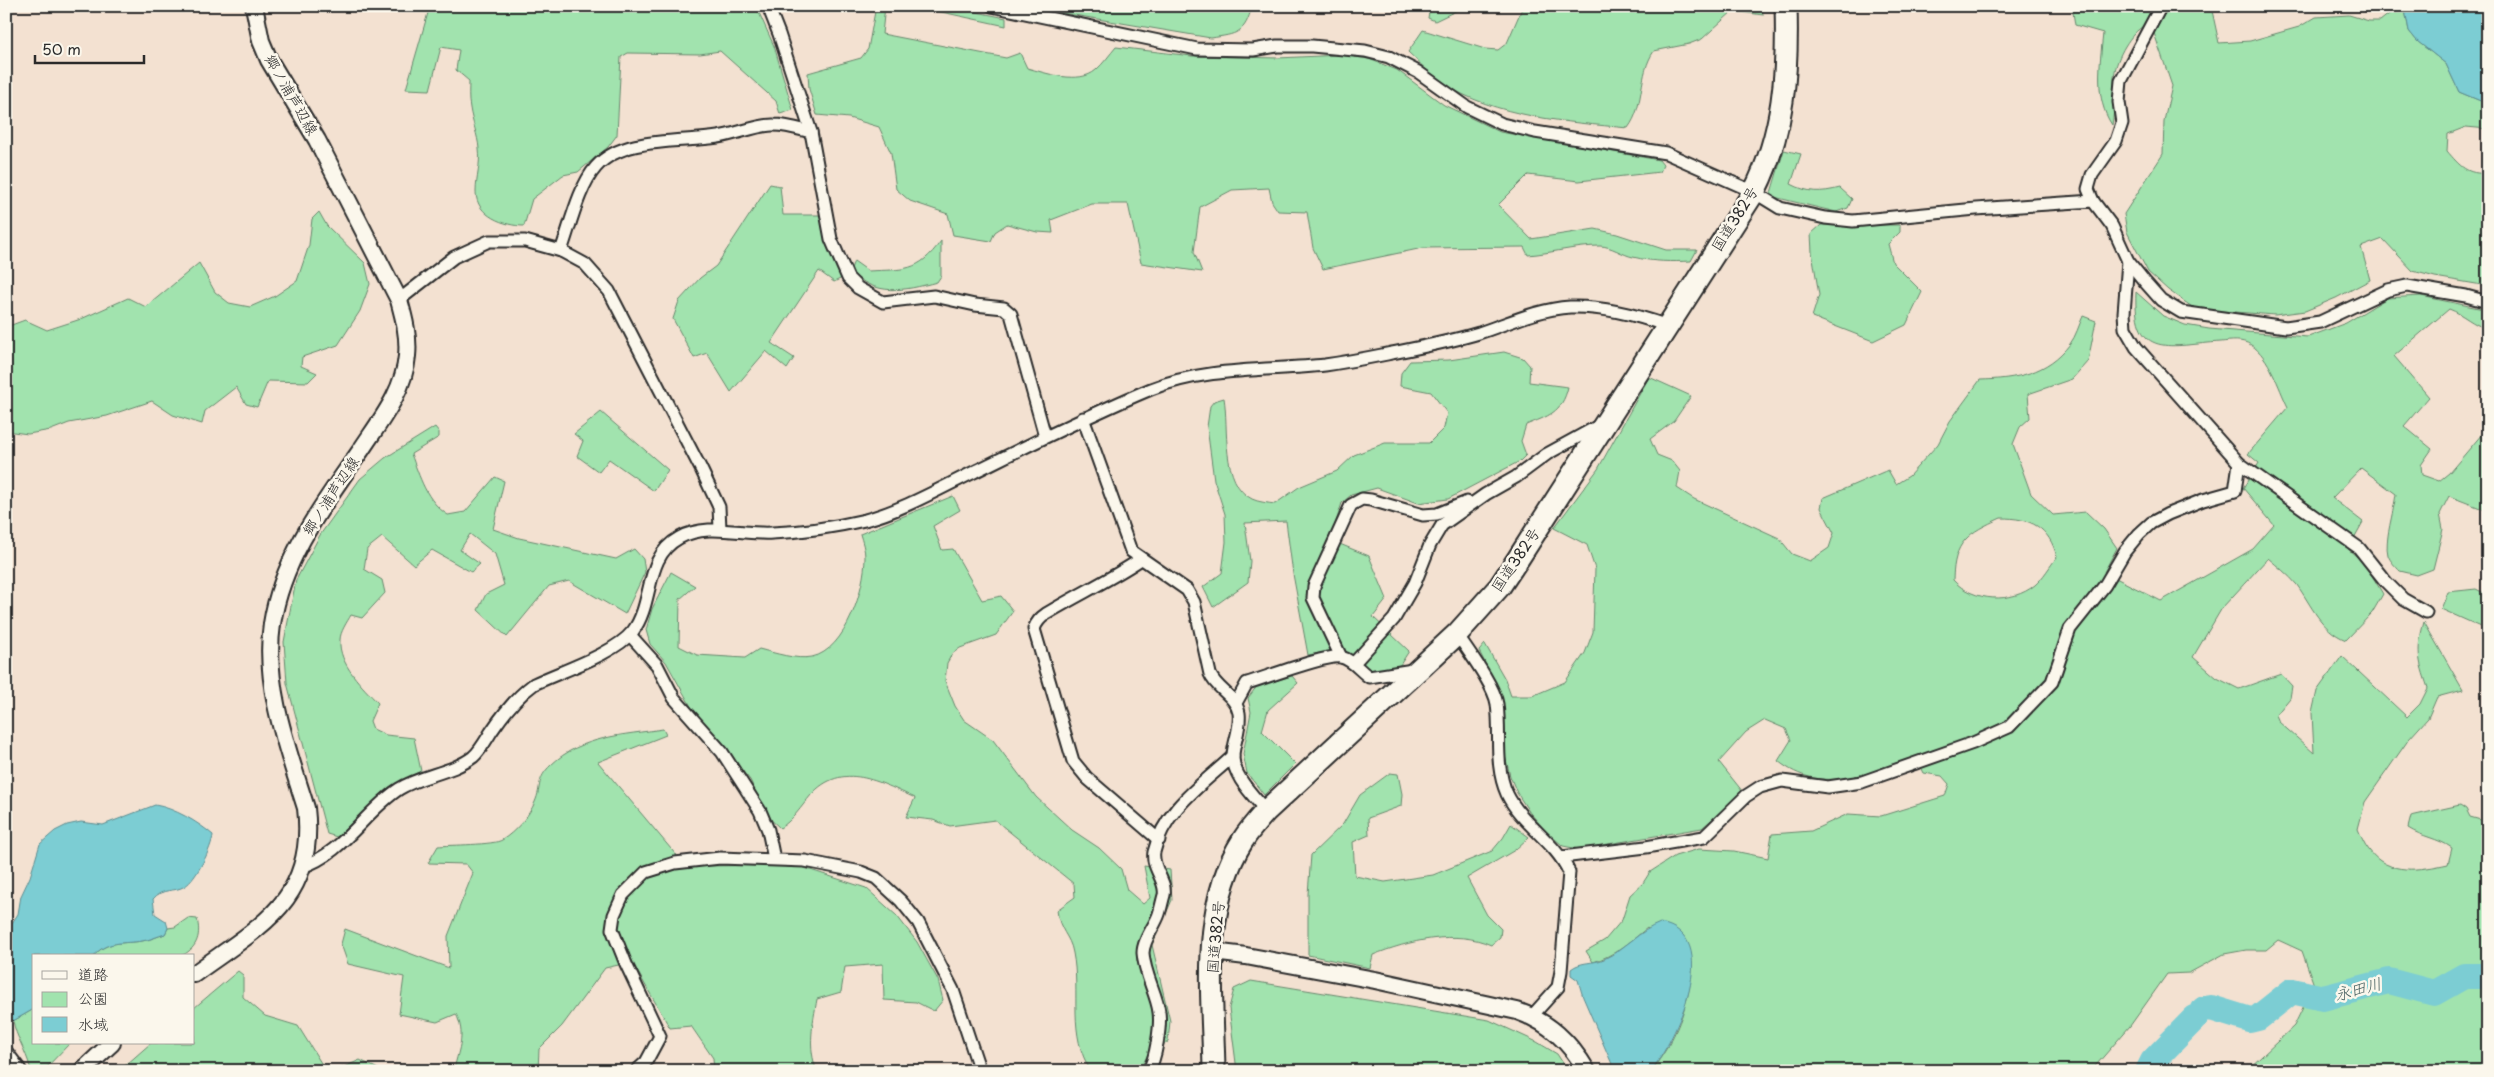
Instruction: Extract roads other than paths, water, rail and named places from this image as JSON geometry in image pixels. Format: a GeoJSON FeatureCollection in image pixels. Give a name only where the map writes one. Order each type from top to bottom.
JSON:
{"type":"FeatureCollection","features":[{"type":"Feature","properties":{"kind":"highway","name":"国道382号"},"geometry":{"type":"LineString","coordinates":[[1214,1071],[1213,952],[1217,907],[1223,882],[1243,840],[1266,810],[1457,634],[1500,586],[1754,192],[1767,166],[1778,130],[1784,99],[1786,6]]}},
{"type":"Feature","properties":{"kind":"main road","name":"郷ノ浦芦辺線"},"geometry":{"type":"LineString","coordinates":[[195,973],[272,917],[294,889],[302,867],[307,835],[306,808],[273,686],[270,644],[272,623],[282,581],[293,556],[333,490],[388,410],[400,387],[407,356],[404,317],[399,300],[317,140],[269,60],[261,41],[254,6]]}},
{"type":"Feature","properties":{"kind":"main road"},"geometry":{"type":"LineString","coordinates":[[1213,952],[1246,956],[1491,1004],[1532,1016],[1566,1041],[1587,1071]]}},
{"type":"Feature","properties":{"kind":"main road"},"geometry":{"type":"LineString","coordinates":[[82,1071],[111,1044]]}},
{"type":"Feature","properties":{"kind":"street"},"geometry":{"type":"LineString","coordinates":[[768,6],[811,132],[832,239],[848,278],[858,288],[883,302],[934,296],[975,305],[1004,308],[1011,314],[1045,436]]}},
{"type":"Feature","properties":{"kind":"street"},"geometry":{"type":"LineString","coordinates":[[992,6],[1197,49],[1253,50],[1277,46],[1312,46],[1365,51],[1389,57],[1418,72],[1467,107],[1502,124],[1535,132],[1666,153],[1754,192],[1780,208],[1825,218],[1853,221],[1976,208],[2093,201]]}},
{"type":"Feature","properties":{"kind":"street"},"geometry":{"type":"LineString","coordinates":[[2161,6],[2121,82],[2119,102],[2122,123],[2116,141],[2092,175],[2088,189],[2093,201],[2112,226],[2128,261],[2161,300],[2181,312],[2286,327],[2320,322],[2388,290],[2407,286],[2488,302]]}},
{"type":"Feature","properties":{"kind":"street"},"geometry":{"type":"LineString","coordinates":[[561,251],[588,177],[596,166],[611,154],[627,148],[676,140],[717,137],[772,124],[811,132]]}},
{"type":"Feature","properties":{"kind":"street"},"geometry":{"type":"LineString","coordinates":[[399,300],[454,258],[489,241],[525,241],[561,251],[585,264],[609,291],[719,507],[720,529]]}},
{"type":"Feature","properties":{"kind":"street"},"geometry":{"type":"LineString","coordinates":[[2128,261],[2124,312],[2125,328],[2136,347],[2238,463],[2358,548],[2403,599],[2426,612]]}},
{"type":"Feature","properties":{"kind":"street"},"geometry":{"type":"LineString","coordinates":[[302,867],[317,862],[333,850],[360,822],[400,788],[463,763],[474,756],[504,713],[522,692],[534,684],[618,646],[630,635],[642,614],[655,564],[662,553],[678,538],[697,531],[720,529],[748,534],[772,533],[837,525],[879,516],[935,491],[1083,418],[1153,388],[1203,375],[1325,365],[1388,354],[1477,333],[1546,310],[1589,307],[1647,319],[1668,326]]}},
{"type":"Feature","properties":{"kind":"street"},"geometry":{"type":"LineString","coordinates":[[1083,418],[1131,551],[1187,590],[1194,602],[1210,674],[1214,682],[1236,703],[1239,714],[1239,728],[1233,756],[1236,770],[1244,785],[1266,810]]}},
{"type":"Feature","properties":{"kind":"street"},"geometry":{"type":"LineString","coordinates":[[1354,663],[1394,619],[1415,583],[1430,545],[1442,525],[1548,454],[1605,422]]}},
{"type":"Feature","properties":{"kind":"street"},"geometry":{"type":"LineString","coordinates":[[1562,857],[1646,847],[1704,836],[1746,796],[1760,787],[1782,781],[1828,787],[1862,782],[1973,743],[2009,727],[2052,682],[2070,629],[2105,585],[2125,551],[2139,534],[2151,522],[2168,514],[2203,500],[2235,491],[2238,463]]}},
{"type":"Feature","properties":{"kind":"street"},"geometry":{"type":"LineString","coordinates":[[1340,656],[1313,598],[1314,586],[1351,505],[1362,499],[1423,515],[1437,514],[1486,494]]}},
{"type":"Feature","properties":{"kind":"street"},"geometry":{"type":"LineString","coordinates":[[1141,559],[1109,580],[1045,615],[1036,623],[1034,629],[1072,761],[1087,778],[1159,840]]}},
{"type":"Feature","properties":{"kind":"street"},"geometry":{"type":"LineString","coordinates":[[1457,634],[1479,667],[1497,702],[1500,772],[1508,794],[1520,814],[1562,857],[1569,872],[1558,987],[1532,1016]]}},
{"type":"Feature","properties":{"kind":"street"},"geometry":{"type":"LineString","coordinates":[[630,635],[657,664],[674,698],[722,752],[756,804],[768,830],[774,859]]}},
{"type":"Feature","properties":{"kind":"street"},"geometry":{"type":"LineString","coordinates":[[1236,703],[1247,683],[1324,659],[1340,656],[1354,663],[1359,670],[1370,677],[1416,670]]}},
{"type":"Feature","properties":{"kind":"street"},"geometry":{"type":"LineString","coordinates":[[1148,1071],[1152,1065],[1156,1049],[1159,1011],[1150,987],[1143,952],[1159,914],[1164,892],[1154,864],[1154,851],[1170,816],[1192,792],[1233,756]]}},
{"type":"Feature","properties":{"kind":"street"},"geometry":{"type":"LineString","coordinates":[[636,1071],[646,1062],[660,1036],[626,964],[612,929],[614,915],[623,895],[646,872],[675,863],[720,858],[805,861],[860,872],[876,878],[902,901],[918,922],[948,981],[980,1071]]}},
{"type":"Feature","properties":{"kind":"street"},"geometry":{"type":"LineString","coordinates":[[6,1051],[21,1071]]}},
{"type":"Feature","properties":{"kind":"water"},"geometry":{"type":"Polygon","coordinates":[[[2410,6],[2488,6],[2488,104],[2459,92],[2446,64],[2417,41],[2409,31],[2405,10],[2410,6]]]}},
{"type":"Feature","properties":{"kind":"water"},"geometry":{"type":"Polygon","coordinates":[[[155,805],[186,816],[213,835],[203,863],[189,883],[181,888],[165,891],[153,899],[155,914],[166,921],[168,928],[165,934],[145,940],[110,945],[104,947],[96,954],[32,954],[32,1010],[13,1021],[6,1016],[6,932],[18,914],[21,896],[30,877],[40,844],[55,831],[67,825],[81,822],[103,825],[155,805]]]}},
{"type":"Feature","properties":{"kind":"water"},"geometry":{"type":"Polygon","coordinates":[[[1660,923],[1680,932],[1690,947],[1692,967],[1689,990],[1682,1014],[1672,1037],[1651,1071],[1615,1071],[1583,997],[1578,980],[1571,975],[1571,969],[1575,966],[1604,959],[1652,926],[1660,923]]]}},
{"type":"Feature","properties":{"kind":"waterway","name":"永田川"},"geometry":{"type":"LineString","coordinates":[[2204,1009],[2211,1008],[2250,1020],[2258,1018],[2292,991],[2323,998],[2389,981],[2434,993],[2464,976],[2488,976]]}},
{"type":"Feature","properties":{"kind":"waterway","name":"永田川"},"geometry":{"type":"LineString","coordinates":[[2148,1071],[2153,1061],[2195,1018]]}}]}
